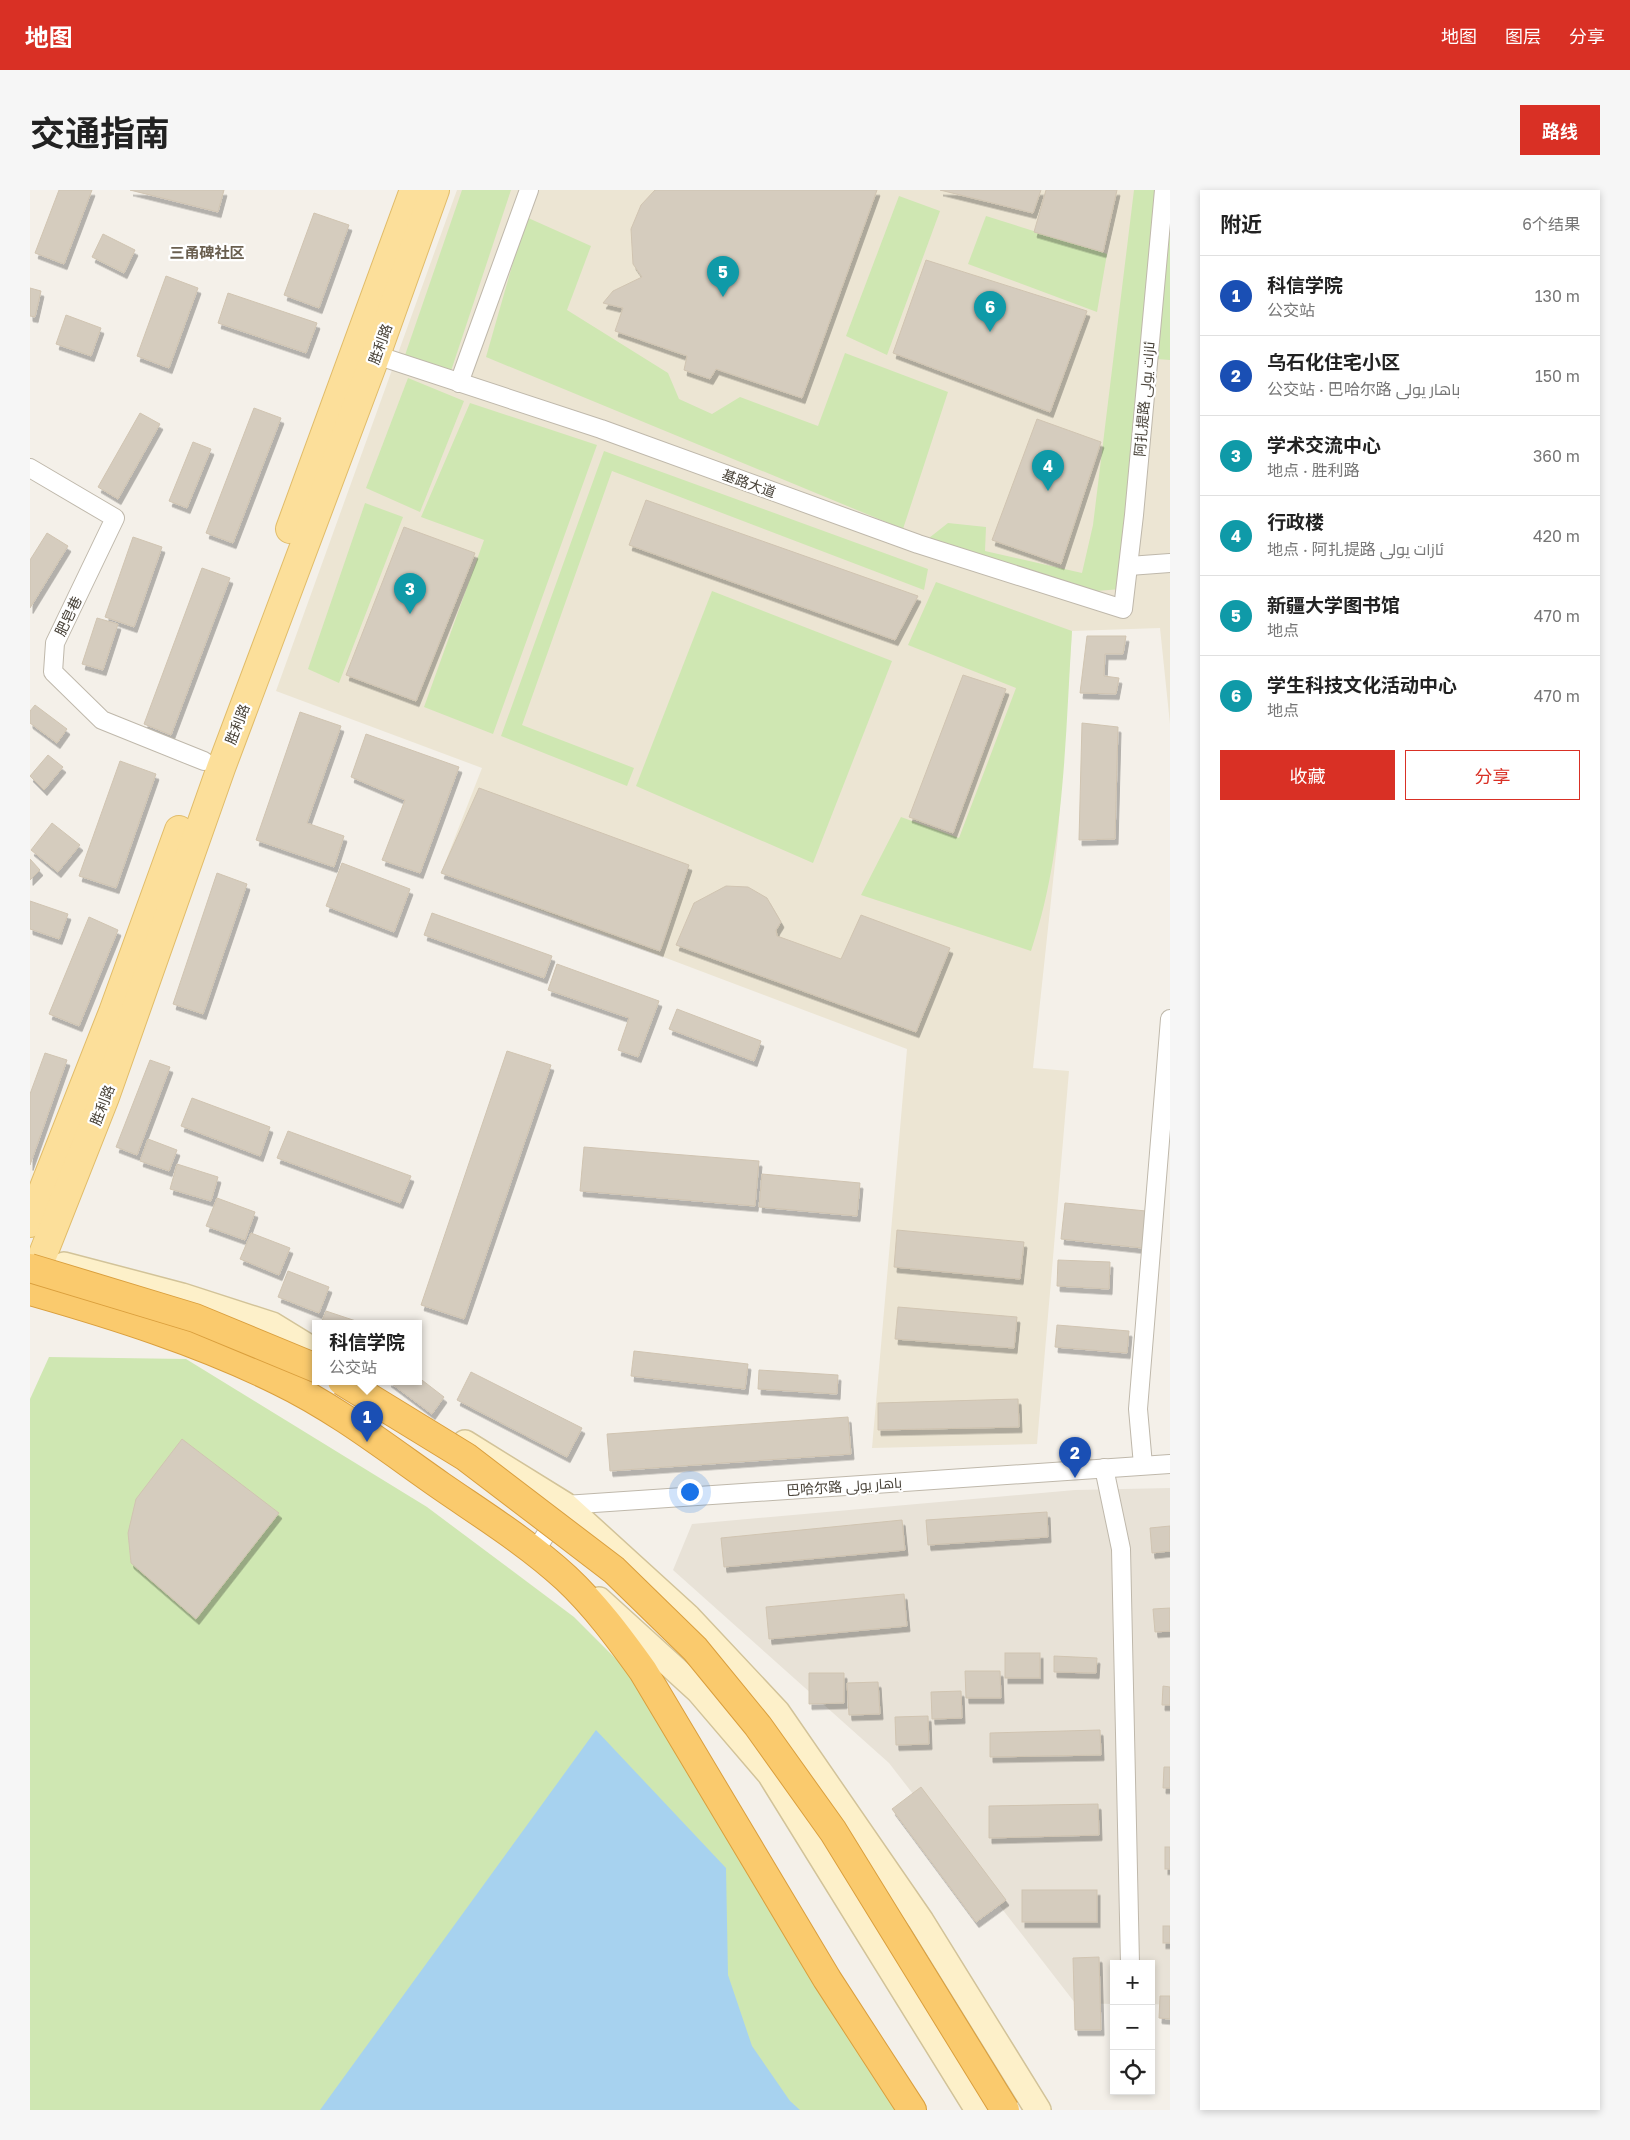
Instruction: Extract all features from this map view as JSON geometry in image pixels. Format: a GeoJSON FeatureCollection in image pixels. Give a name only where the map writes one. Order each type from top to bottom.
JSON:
{"type":"FeatureCollection","features":[{"type":"Feature","properties":{"kind":"highway"},"geometry":{"type":"LineString","coordinates":[[32,1275],[195,1318],[312,1366]]}},
{"type":"Feature","properties":{"kind":"highway"},"geometry":{"type":"LineString","coordinates":[[32,1275],[75,1304],[213,1352],[280,1381],[344,1418],[496,1524],[566,1578],[612,1629],[643,1671],[827,1979],[912,2110]]}},
{"type":"Feature","properties":{"kind":"highway"},"geometry":{"type":"LineString","coordinates":[[349,1385],[466,1457],[614,1570],[695,1649],[758,1726],[833,1831],[1005,2110]]}},
{"type":"Feature","properties":{"kind":"main road","name":"胜利路"},"geometry":{"type":"LineString","coordinates":[[30,1223],[113,1012],[414,190]]}},
{"type":"Feature","properties":{"kind":"main road","name":"胜利路"},"geometry":{"type":"LineString","coordinates":[[32,1275],[106,1097],[221,768],[376,355],[435,190]]}},
{"type":"Feature","properties":{"kind":"main road"},"geometry":{"type":"LineString","coordinates":[[32,1275],[182,1296],[272,1325],[312,1350]]}},
{"type":"Feature","properties":{"kind":"main road"},"geometry":{"type":"LineString","coordinates":[[32,1275],[269,1358],[373,1426],[539,1545],[699,1691],[770,1774],[978,2110]]}},
{"type":"Feature","properties":{"kind":"main road"},"geometry":{"type":"LineString","coordinates":[[369,1385],[565,1505],[688,1617],[777,1712],[921,1921],[1038,2110]]}},
{"type":"Feature","properties":{"kind":"street"},"geometry":{"type":"LineString","coordinates":[[459,383],[529,190]]}},
{"type":"Feature","properties":{"kind":"street","name":"阿扎提路 ئازات يولى"},"geometry":{"type":"LineString","coordinates":[[1123,609],[1129,566],[1164,190]]}},
{"type":"Feature","properties":{"kind":"street","name":"基路大道"},"geometry":{"type":"LineString","coordinates":[[376,355],[601,429],[918,544],[1123,609]]}},
{"type":"Feature","properties":{"kind":"street","name":"肥皂巷"},"geometry":{"type":"LineString","coordinates":[[30,468],[115,518],[55,644],[54,672],[102,720],[204,761]]}},
{"type":"Feature","properties":{"kind":"street"},"geometry":{"type":"LineString","coordinates":[[1129,566],[1170,563]]}},
{"type":"Feature","properties":{"kind":"street"},"geometry":{"type":"LineString","coordinates":[[1143,1465],[1138,1410],[1170,1019]]}},
{"type":"Feature","properties":{"kind":"street","name":"巴哈尔路 باھار يولى"},"geometry":{"type":"LineString","coordinates":[[565,1505],[1170,1464]]}},
{"type":"Feature","properties":{"kind":"street"},"geometry":{"type":"LineString","coordinates":[[1104,1468],[1121,1549],[1130,1960]]}},
{"type":"Feature","properties":{"kind":"street"},"geometry":{"type":"LineString","coordinates":[[539,1545],[565,1505]]}},
{"type":"Feature","properties":{"kind":"shaded area"},"geometry":{"type":"Polygon","coordinates":[[[457,190],[1170,190],[1170,724],[1160,628],[1072,631],[1058,835],[1033,1068],[1069,1071],[1037,1444],[872,1448],[907,1049],[441,873],[482,768],[276,691],[457,190]]]}},
{"type":"Feature","properties":{"kind":"shaded area"},"geometry":{"type":"Polygon","coordinates":[[[1170,1488],[1170,2005],[1155,2004],[1155,1960],[1110,1960],[1110,2004],[1075,2003],[889,1763],[673,1570],[692,1524],[1075,1490],[1170,1488]]]}},
{"type":"Feature","properties":{"kind":"green space"},"geometry":{"type":"Polygon","coordinates":[[[462,190],[511,190],[450,374],[404,358],[462,190]]]}},
{"type":"Feature","properties":{"kind":"green space"},"geometry":{"type":"Polygon","coordinates":[[[1134,190],[1164,190],[1121,589],[1084,592],[950,551],[929,538],[948,523],[986,527],[985,551],[1082,573],[1093,525],[1134,190]]]}},
{"type":"Feature","properties":{"kind":"green space"},"geometry":{"type":"Polygon","coordinates":[[[899,196],[940,211],[887,355],[846,336],[899,196]]]}},
{"type":"Feature","properties":{"kind":"green space"},"geometry":{"type":"Polygon","coordinates":[[[986,216],[1107,254],[1097,312],[968,264],[986,216]]]}},
{"type":"Feature","properties":{"kind":"green space"},"geometry":{"type":"Polygon","coordinates":[[[526,217],[591,246],[567,310],[668,373],[679,399],[712,414],[740,397],[818,426],[845,353],[948,392],[903,529],[486,357],[526,217]]]}},
{"type":"Feature","properties":{"kind":"green space"},"geometry":{"type":"Polygon","coordinates":[[[1170,231],[1170,360],[1157,359],[1170,231]]]}},
{"type":"Feature","properties":{"kind":"green space"},"geometry":{"type":"Polygon","coordinates":[[[408,378],[464,401],[420,512],[366,488],[408,378]]]}},
{"type":"Feature","properties":{"kind":"green space"},"geometry":{"type":"Polygon","coordinates":[[[470,403],[597,445],[493,734],[424,707],[484,540],[421,517],[470,403]]]}},
{"type":"Feature","properties":{"kind":"green space"},"geometry":{"type":"Polygon","coordinates":[[[604,451],[928,569],[924,590],[612,471],[522,725],[634,768],[627,786],[501,736],[604,451]]]}},
{"type":"Feature","properties":{"kind":"green space"},"geometry":{"type":"Polygon","coordinates":[[[365,503],[403,517],[339,683],[308,669],[365,503]]]}},
{"type":"Feature","properties":{"kind":"green space"},"geometry":{"type":"Polygon","coordinates":[[[936,582],[1072,631],[1062,793],[1057,833],[1051,873],[1031,951],[861,895],[901,817],[959,838],[1016,688],[908,645],[936,582]]]}},
{"type":"Feature","properties":{"kind":"green space"},"geometry":{"type":"Polygon","coordinates":[[[712,591],[892,661],[813,863],[636,786],[712,591]]]}},
{"type":"Feature","properties":{"kind":"green space"},"geometry":{"type":"Polygon","coordinates":[[[49,1357],[186,1359],[427,1507],[574,1617],[685,1728],[926,2110],[30,2110],[30,1399],[49,1357]]]}},
{"type":"Feature","properties":{"kind":"water"},"geometry":{"type":"Polygon","coordinates":[[[596,1730],[726,1868],[728,1975],[752,2046],[790,2101],[800,2110],[320,2110],[596,1730]]]}},
{"type":"Feature","properties":{"kind":"building"},"geometry":{"type":"Polygon","coordinates":[[[59,190],[92,190],[64,264],[35,253],[59,190]]]}},
{"type":"Feature","properties":{"kind":"building"},"geometry":{"type":"Polygon","coordinates":[[[130,190],[224,190],[218,212],[130,190]]]}},
{"type":"Feature","properties":{"kind":"building"},"geometry":{"type":"Polygon","coordinates":[[[655,190],[877,190],[802,398],[716,369],[710,379],[684,370],[687,356],[615,331],[623,308],[603,303],[613,291],[642,277],[633,264],[631,229],[641,205],[655,190]]]}},
{"type":"Feature","properties":{"kind":"building"},"geometry":{"type":"Polygon","coordinates":[[[940,190],[1041,190],[1033,213],[940,190]]]}},
{"type":"Feature","properties":{"kind":"building"},"geometry":{"type":"Polygon","coordinates":[[[1046,190],[1117,190],[1103,252],[1034,232],[1046,190]]]}},
{"type":"Feature","properties":{"kind":"building"},"geometry":{"type":"Polygon","coordinates":[[[314,213],[349,225],[319,308],[284,295],[314,213]]]}},
{"type":"Feature","properties":{"kind":"building"},"geometry":{"type":"Polygon","coordinates":[[[103,234],[135,250],[124,273],[92,257],[103,234]]]}},
{"type":"Feature","properties":{"kind":"building"},"geometry":{"type":"Polygon","coordinates":[[[926,260],[1087,311],[1050,412],[893,353],[926,260]]]}},
{"type":"Feature","properties":{"kind":"building"},"geometry":{"type":"Polygon","coordinates":[[[166,276],[198,288],[169,368],[137,356],[166,276]]]}},
{"type":"Feature","properties":{"kind":"building"},"geometry":{"type":"Polygon","coordinates":[[[30,288],[41,291],[35,317],[30,316],[30,288]]]}},
{"type":"Feature","properties":{"kind":"building"},"geometry":{"type":"Polygon","coordinates":[[[228,293],[317,323],[306,353],[218,323],[228,293]]]}},
{"type":"Feature","properties":{"kind":"building"},"geometry":{"type":"Polygon","coordinates":[[[66,315],[101,328],[91,356],[56,344],[66,315]]]}},
{"type":"Feature","properties":{"kind":"building"},"geometry":{"type":"Polygon","coordinates":[[[254,408],[281,418],[233,543],[206,533],[254,408]]]}},
{"type":"Feature","properties":{"kind":"building"},"geometry":{"type":"Polygon","coordinates":[[[140,413],[160,424],[118,499],[98,487],[140,413]]]}},
{"type":"Feature","properties":{"kind":"building"},"geometry":{"type":"Polygon","coordinates":[[[1037,419],[1101,442],[1061,564],[992,540],[1037,419]]]}},
{"type":"Feature","properties":{"kind":"building"},"geometry":{"type":"Polygon","coordinates":[[[193,442],[211,449],[187,508],[169,501],[193,442]]]}},
{"type":"Feature","properties":{"kind":"building"},"geometry":{"type":"Polygon","coordinates":[[[646,500],[918,596],[895,640],[629,545],[646,500]]]}},
{"type":"Feature","properties":{"kind":"building"},"geometry":{"type":"Polygon","coordinates":[[[404,527],[475,553],[416,701],[346,675],[404,527]]]}},
{"type":"Feature","properties":{"kind":"building"},"geometry":{"type":"Polygon","coordinates":[[[47,533],[68,546],[30,608],[30,560],[47,533]]]}},
{"type":"Feature","properties":{"kind":"building"},"geometry":{"type":"Polygon","coordinates":[[[133,537],[162,547],[134,627],[105,617],[133,537]]]}},
{"type":"Feature","properties":{"kind":"building"},"geometry":{"type":"Polygon","coordinates":[[[202,568],[230,578],[171,735],[144,724],[202,568]]]}},
{"type":"Feature","properties":{"kind":"building"},"geometry":{"type":"Polygon","coordinates":[[[97,618],[118,624],[103,670],[82,664],[97,618]]]}},
{"type":"Feature","properties":{"kind":"building"},"geometry":{"type":"Polygon","coordinates":[[[1087,636],[1126,636],[1123,654],[1105,654],[1104,676],[1119,678],[1116,694],[1080,693],[1087,636]]]}},
{"type":"Feature","properties":{"kind":"building"},"geometry":{"type":"Polygon","coordinates":[[[963,675],[1006,689],[953,833],[909,817],[963,675]]]}},
{"type":"Feature","properties":{"kind":"building"},"geometry":{"type":"Polygon","coordinates":[[[35,705],[67,729],[57,743],[30,723],[30,711],[35,705]]]}},
{"type":"Feature","properties":{"kind":"building"},"geometry":{"type":"Polygon","coordinates":[[[300,712],[341,726],[307,823],[344,836],[334,867],[256,840],[300,712]]]}},
{"type":"Feature","properties":{"kind":"building"},"geometry":{"type":"Polygon","coordinates":[[[1082,723],[1118,727],[1115,839],[1079,840],[1082,723]]]}},
{"type":"Feature","properties":{"kind":"building"},"geometry":{"type":"Polygon","coordinates":[[[366,734],[459,767],[420,873],[382,860],[405,800],[351,777],[366,734]]]}},
{"type":"Feature","properties":{"kind":"building"},"geometry":{"type":"Polygon","coordinates":[[[48,755],[63,767],[44,790],[30,776],[48,755]]]}},
{"type":"Feature","properties":{"kind":"building"},"geometry":{"type":"Polygon","coordinates":[[[120,761],[156,774],[116,888],[79,876],[120,761]]]}},
{"type":"Feature","properties":{"kind":"building"},"geometry":{"type":"Polygon","coordinates":[[[479,788],[689,865],[660,951],[441,873],[479,788]]]}},
{"type":"Feature","properties":{"kind":"building"},"geometry":{"type":"Polygon","coordinates":[[[52,823],[80,845],[58,872],[31,850],[52,823]]]}},
{"type":"Feature","properties":{"kind":"building"},"geometry":{"type":"Polygon","coordinates":[[[30,859],[40,870],[30,880],[30,859]]]}},
{"type":"Feature","properties":{"kind":"building"},"geometry":{"type":"Polygon","coordinates":[[[342,863],[410,889],[394,932],[326,906],[342,863]]]}},
{"type":"Feature","properties":{"kind":"building"},"geometry":{"type":"Polygon","coordinates":[[[217,873],[247,884],[203,1014],[173,1004],[217,873]]]}},
{"type":"Feature","properties":{"kind":"building"},"geometry":{"type":"Polygon","coordinates":[[[726,886],[748,887],[767,898],[781,922],[776,930],[777,936],[841,959],[861,915],[950,948],[916,1032],[676,945],[694,903],[726,886]]]}},
{"type":"Feature","properties":{"kind":"building"},"geometry":{"type":"Polygon","coordinates":[[[30,901],[68,914],[59,939],[30,929],[30,901]]]}},
{"type":"Feature","properties":{"kind":"building"},"geometry":{"type":"Polygon","coordinates":[[[432,913],[552,956],[544,978],[424,935],[432,913]]]}},
{"type":"Feature","properties":{"kind":"building"},"geometry":{"type":"Polygon","coordinates":[[[89,917],[118,930],[79,1026],[49,1014],[89,917]]]}},
{"type":"Feature","properties":{"kind":"building"},"geometry":{"type":"Polygon","coordinates":[[[557,964],[659,1001],[638,1057],[618,1050],[629,1018],[548,990],[557,964]]]}},
{"type":"Feature","properties":{"kind":"building"},"geometry":{"type":"Polygon","coordinates":[[[677,1009],[761,1041],[754,1061],[669,1029],[677,1009]]]}},
{"type":"Feature","properties":{"kind":"building"},"geometry":{"type":"Polygon","coordinates":[[[507,1051],[551,1065],[464,1319],[421,1305],[507,1051]]]}},
{"type":"Feature","properties":{"kind":"building"},"geometry":{"type":"Polygon","coordinates":[[[45,1053],[67,1060],[30,1165],[30,1094],[45,1053]]]}},
{"type":"Feature","properties":{"kind":"building"},"geometry":{"type":"Polygon","coordinates":[[[150,1060],[170,1067],[137,1155],[116,1147],[150,1060]]]}},
{"type":"Feature","properties":{"kind":"building"},"geometry":{"type":"Polygon","coordinates":[[[192,1098],[270,1127],[260,1156],[181,1126],[192,1098]]]}},
{"type":"Feature","properties":{"kind":"building"},"geometry":{"type":"Polygon","coordinates":[[[288,1131],[411,1176],[400,1203],[277,1158],[288,1131]]]}},
{"type":"Feature","properties":{"kind":"building"},"geometry":{"type":"Polygon","coordinates":[[[148,1139],[177,1150],[169,1171],[140,1161],[148,1139]]]}},
{"type":"Feature","properties":{"kind":"building"},"geometry":{"type":"Polygon","coordinates":[[[584,1147],[759,1161],[755,1206],[580,1191],[584,1147]]]}},
{"type":"Feature","properties":{"kind":"building"},"geometry":{"type":"Polygon","coordinates":[[[177,1164],[218,1177],[211,1201],[170,1189],[177,1164]]]}},
{"type":"Feature","properties":{"kind":"building"},"geometry":{"type":"Polygon","coordinates":[[[762,1174],[860,1183],[857,1216],[759,1207],[762,1174]]]}},
{"type":"Feature","properties":{"kind":"building"},"geometry":{"type":"Polygon","coordinates":[[[217,1198],[255,1212],[245,1240],[206,1226],[217,1198]]]}},
{"type":"Feature","properties":{"kind":"building"},"geometry":{"type":"Polygon","coordinates":[[[1065,1203],[1146,1211],[1142,1248],[1061,1239],[1065,1203]]]}},
{"type":"Feature","properties":{"kind":"building"},"geometry":{"type":"Polygon","coordinates":[[[897,1230],[1024,1242],[1020,1279],[894,1267],[897,1230]]]}},
{"type":"Feature","properties":{"kind":"building"},"geometry":{"type":"Polygon","coordinates":[[[251,1233],[290,1248],[279,1275],[240,1259],[251,1233]]]}},
{"type":"Feature","properties":{"kind":"building"},"geometry":{"type":"Polygon","coordinates":[[[1058,1260],[1110,1262],[1109,1289],[1057,1286],[1058,1260]]]}},
{"type":"Feature","properties":{"kind":"building"},"geometry":{"type":"Polygon","coordinates":[[[288,1271],[329,1287],[319,1313],[278,1297],[288,1271]]]}},
{"type":"Feature","properties":{"kind":"building"},"geometry":{"type":"Polygon","coordinates":[[[898,1307],[1017,1317],[1014,1348],[895,1339],[898,1307]]]}},
{"type":"Feature","properties":{"kind":"building"},"geometry":{"type":"Polygon","coordinates":[[[326,1311],[353,1320],[322,1320],[326,1311]]]}},
{"type":"Feature","properties":{"kind":"building"},"geometry":{"type":"Polygon","coordinates":[[[1057,1325],[1129,1331],[1127,1353],[1055,1347],[1057,1325]]]}},
{"type":"Feature","properties":{"kind":"building"},"geometry":{"type":"Polygon","coordinates":[[[634,1351],[748,1364],[745,1389],[631,1376],[634,1351]]]}},
{"type":"Feature","properties":{"kind":"building"},"geometry":{"type":"Polygon","coordinates":[[[759,1370],[838,1375],[837,1394],[758,1389],[759,1370]]]}},
{"type":"Feature","properties":{"kind":"building"},"geometry":{"type":"Polygon","coordinates":[[[471,1372],[582,1428],[567,1457],[457,1400],[471,1372]]]}},
{"type":"Feature","properties":{"kind":"building"},"geometry":{"type":"Polygon","coordinates":[[[422,1380],[444,1397],[432,1414],[393,1385],[422,1385],[422,1380]]]}},
{"type":"Feature","properties":{"kind":"building"},"geometry":{"type":"Polygon","coordinates":[[[1018,1399],[1019,1427],[878,1430],[878,1403],[1018,1399]]]}},
{"type":"Feature","properties":{"kind":"building"},"geometry":{"type":"Polygon","coordinates":[[[848,1417],[851,1454],[610,1471],[607,1434],[848,1417]]]}},
{"type":"Feature","properties":{"kind":"building"},"geometry":{"type":"Polygon","coordinates":[[[182,1439],[279,1513],[196,1619],[131,1563],[128,1533],[136,1499],[182,1439]]]}},
{"type":"Feature","properties":{"kind":"building"},"geometry":{"type":"Polygon","coordinates":[[[1047,1512],[1048,1537],[928,1545],[926,1520],[1047,1512]]]}},
{"type":"Feature","properties":{"kind":"building"},"geometry":{"type":"Polygon","coordinates":[[[902,1520],[905,1550],[724,1567],[721,1538],[902,1520]]]}},
{"type":"Feature","properties":{"kind":"building"},"geometry":{"type":"Polygon","coordinates":[[[1170,1526],[1170,1551],[1152,1553],[1150,1528],[1170,1526]]]}},
{"type":"Feature","properties":{"kind":"building"},"geometry":{"type":"Polygon","coordinates":[[[904,1594],[907,1626],[769,1639],[766,1607],[904,1594]]]}},
{"type":"Feature","properties":{"kind":"building"},"geometry":{"type":"Polygon","coordinates":[[[1170,1608],[1170,1631],[1155,1632],[1153,1609],[1170,1608]]]}},
{"type":"Feature","properties":{"kind":"building"},"geometry":{"type":"Polygon","coordinates":[[[1005,1653],[1040,1653],[1040,1678],[1005,1678],[1005,1653]]]}},
{"type":"Feature","properties":{"kind":"building"},"geometry":{"type":"Polygon","coordinates":[[[1054,1656],[1097,1658],[1096,1673],[1054,1672],[1054,1656]]]}},
{"type":"Feature","properties":{"kind":"building"},"geometry":{"type":"Polygon","coordinates":[[[965,1671],[1000,1671],[1001,1698],[966,1698],[965,1671]]]}},
{"type":"Feature","properties":{"kind":"building"},"geometry":{"type":"Polygon","coordinates":[[[809,1673],[844,1673],[844,1703],[809,1704],[809,1673]]]}},
{"type":"Feature","properties":{"kind":"building"},"geometry":{"type":"Polygon","coordinates":[[[878,1682],[880,1714],[849,1715],[847,1683],[878,1682]]]}},
{"type":"Feature","properties":{"kind":"building"},"geometry":{"type":"Polygon","coordinates":[[[1163,1686],[1170,1687],[1170,1705],[1162,1705],[1163,1686]]]}},
{"type":"Feature","properties":{"kind":"building"},"geometry":{"type":"Polygon","coordinates":[[[961,1691],[962,1718],[932,1719],[931,1692],[961,1691]]]}},
{"type":"Feature","properties":{"kind":"building"},"geometry":{"type":"Polygon","coordinates":[[[928,1716],[929,1744],[896,1745],[895,1717],[928,1716]]]}},
{"type":"Feature","properties":{"kind":"building"},"geometry":{"type":"Polygon","coordinates":[[[1100,1730],[1101,1755],[990,1757],[990,1733],[1100,1730]]]}},
{"type":"Feature","properties":{"kind":"building"},"geometry":{"type":"Polygon","coordinates":[[[1164,1767],[1170,1767],[1170,1788],[1163,1788],[1164,1767]]]}},
{"type":"Feature","properties":{"kind":"building"},"geometry":{"type":"Polygon","coordinates":[[[921,1787],[1006,1900],[976,1922],[892,1809],[921,1787]]]}},
{"type":"Feature","properties":{"kind":"building"},"geometry":{"type":"Polygon","coordinates":[[[1098,1804],[1099,1835],[989,1838],[989,1806],[1098,1804]]]}},
{"type":"Feature","properties":{"kind":"building"},"geometry":{"type":"Polygon","coordinates":[[[1165,1847],[1170,1847],[1170,1869],[1165,1869],[1165,1847]]]}},
{"type":"Feature","properties":{"kind":"building"},"geometry":{"type":"Polygon","coordinates":[[[1022,1890],[1097,1890],[1097,1922],[1022,1922],[1022,1890]]]}},
{"type":"Feature","properties":{"kind":"building"},"geometry":{"type":"Polygon","coordinates":[[[1163,1926],[1170,1926],[1170,1943],[1163,1943],[1163,1926]]]}},
{"type":"Feature","properties":{"kind":"building"},"geometry":{"type":"Polygon","coordinates":[[[1099,1957],[1101,2030],[1075,2030],[1073,1958],[1099,1957]]]}},
{"type":"Feature","properties":{"kind":"building"},"geometry":{"type":"Polygon","coordinates":[[[1160,1996],[1170,1996],[1170,2019],[1159,2018],[1160,1996]]]}},
{"type":"Feature","properties":{"kind":"place","name":"新疆大学图书馆"},"geometry":{"type":"Point","coordinates":[723,297]}},
{"type":"Feature","properties":{"kind":"place","name":"学生科技文化活动中心"},"geometry":{"type":"Point","coordinates":[990,332]}},
{"type":"Feature","properties":{"kind":"place","name":"行政楼"},"geometry":{"type":"Point","coordinates":[1048,491]}},
{"type":"Feature","properties":{"kind":"place","name":"学术交流中心"},"geometry":{"type":"Point","coordinates":[410,614]}},
{"type":"Feature","properties":{"kind":"place","name":"科信学院"},"geometry":{"type":"Point","coordinates":[367,1442]}},
{"type":"Feature","properties":{"kind":"place","name":"乌石化住宅小区"},"geometry":{"type":"Point","coordinates":[1075,1478]}},
{"type":"Feature","properties":{"kind":"district","name":"三甬碑社区"},"geometry":{"type":"Point","coordinates":[207,252]}}]}
